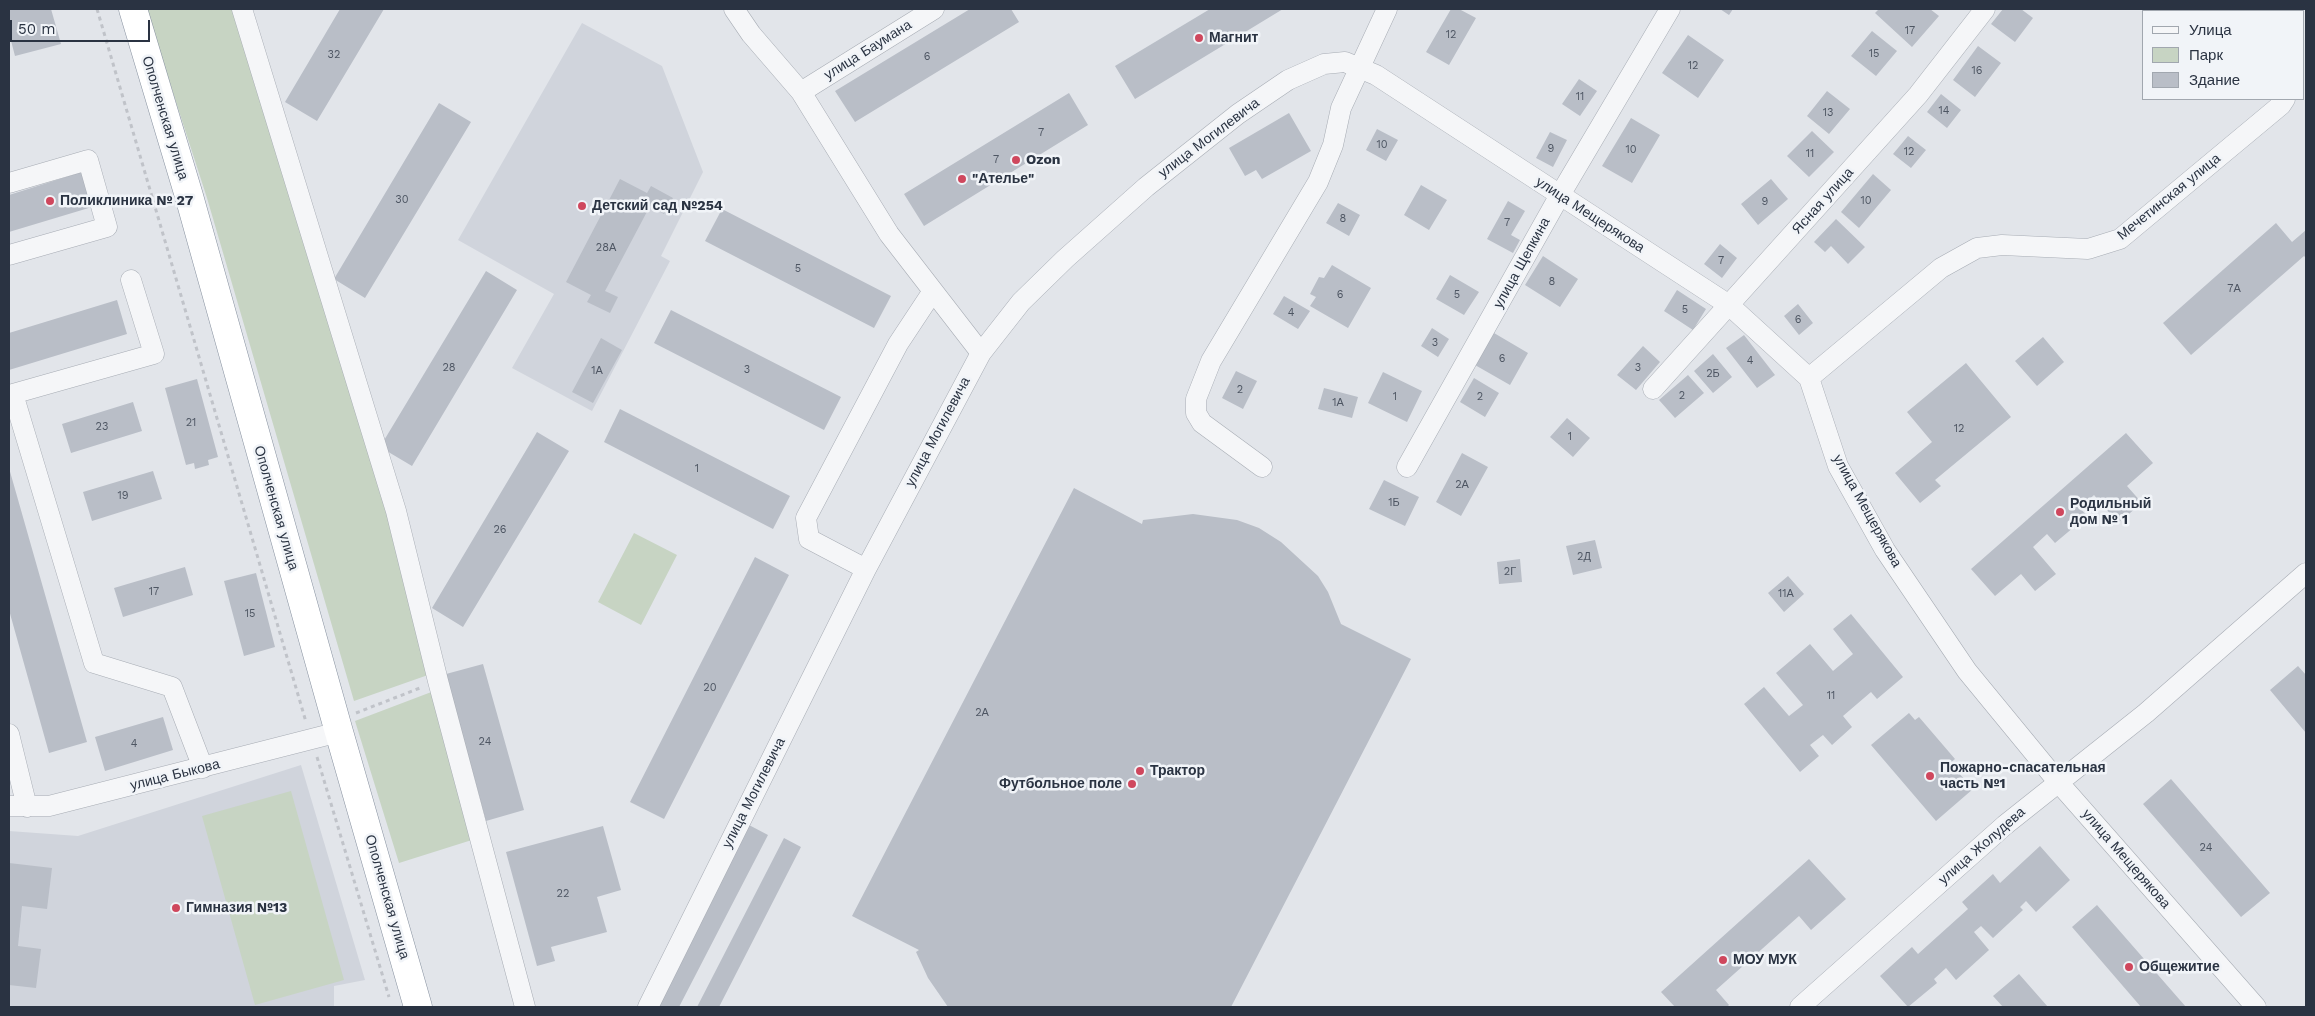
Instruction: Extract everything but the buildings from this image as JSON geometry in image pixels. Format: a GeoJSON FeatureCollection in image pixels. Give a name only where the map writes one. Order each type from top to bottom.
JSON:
{"type":"FeatureCollection","features":[{"type":"Feature","properties":{"kind":"highway","name":"Ополченская улица"},"geometry":{"type":"LineString","coordinates":[[133,9],[191,206],[337,727],[418,1007]]}},
{"type":"Feature","properties":{"kind":"street"},"geometry":{"type":"LineString","coordinates":[[242,9],[396,511],[438,681],[525,1007]]}},
{"type":"Feature","properties":{"kind":"street"},"geometry":{"type":"LineString","coordinates":[[734,9],[751,34],[802,92],[889,234],[981,354]]}},
{"type":"Feature","properties":{"kind":"street","name":"улица Баумана"},"geometry":{"type":"LineString","coordinates":[[802,92],[934,9]]}},
{"type":"Feature","properties":{"kind":"street"},"geometry":{"type":"LineString","coordinates":[[1262,467],[1202,423],[1196,412],[1196,399],[1211,361],[1318,182],[1333,145],[1340,108],[1387,9]]}},
{"type":"Feature","properties":{"kind":"street","name":"улица Щепкина"},"geometry":{"type":"LineString","coordinates":[[1407,467],[1560,195],[1670,9]]}},
{"type":"Feature","properties":{"kind":"street","name":"Ясная улица"},"geometry":{"type":"LineString","coordinates":[[1653,388],[1918,95],[1985,9]]}},
{"type":"Feature","properties":{"kind":"street","name":"улица Могилевича"},"geometry":{"type":"LineString","coordinates":[[648,1007],[866,569],[981,354],[1021,302],[1066,258],[1146,186],[1238,114],[1288,80],[1324,64],[1345,62],[1360,68]]}},
{"type":"Feature","properties":{"kind":"street","name":"улица Мещерякова"},"geometry":{"type":"LineString","coordinates":[[1360,68],[1376,75],[1729,305],[1809,378],[1838,466],[1885,550],[1967,671],[2059,783],[2256,1007]]}},
{"type":"Feature","properties":{"kind":"street","name":"Мечетинская улица"},"geometry":{"type":"LineString","coordinates":[[1809,378],[1941,268],[1977,248],[2002,244],[2088,249],[2120,240],[2281,105],[2284,100]]}},
{"type":"Feature","properties":{"kind":"street"},"geometry":{"type":"LineString","coordinates":[[9,183],[88,160],[106,226],[9,255]]}},
{"type":"Feature","properties":{"kind":"street"},"geometry":{"type":"LineString","coordinates":[[131,280],[154,354],[11,394],[94,663],[172,687],[203,768]]}},
{"type":"Feature","properties":{"kind":"street"},"geometry":{"type":"LineString","coordinates":[[866,569],[809,538],[806,518],[898,344],[933,291]]}},
{"type":"Feature","properties":{"kind":"street","name":"улица Жолудева"},"geometry":{"type":"LineString","coordinates":[[1800,1007],[1995,834],[2146,713],[2306,574]]}},
{"type":"Feature","properties":{"kind":"street","name":"улица Быкова"},"geometry":{"type":"LineString","coordinates":[[18,807],[49,806],[203,768],[312,740],[337,727]]}},
{"type":"Feature","properties":{"kind":"street"},"geometry":{"type":"LineString","coordinates":[[9,734],[18,807]]}},
{"type":"Feature","properties":{"kind":"path"},"geometry":{"type":"LineString","coordinates":[[97,9],[389,998]]}},
{"type":"Feature","properties":{"kind":"path"},"geometry":{"type":"LineString","coordinates":[[337,727],[438,681]]}},
{"type":"Feature","properties":{"kind":"shaded area","name":"Детский сад №254"},"geometry":{"type":"Polygon","coordinates":[[[582,23],[662,66],[703,172],[661,256],[670,261],[592,411],[512,368],[554,294],[458,240],[582,23]]]}},
{"type":"Feature","properties":{"kind":"shaded area","name":"Гимназия №13"},"geometry":{"type":"Polygon","coordinates":[[[301,765],[365,980],[334,986],[334,1007],[9,1007],[9,831],[78,836],[301,765]]]}},
{"type":"Feature","properties":{"kind":"green space"},"geometry":{"type":"Polygon","coordinates":[[[146,9],[235,9],[364,425],[428,675],[354,701],[207,198],[146,9]]]}},
{"type":"Feature","properties":{"kind":"green space"},"geometry":{"type":"Polygon","coordinates":[[[634,533],[677,555],[641,625],[598,602],[634,533]]]}},
{"type":"Feature","properties":{"kind":"green space"},"geometry":{"type":"Polygon","coordinates":[[[434,691],[475,839],[399,863],[355,721],[434,691]]]}},
{"type":"Feature","properties":{"kind":"green space"},"geometry":{"type":"Polygon","coordinates":[[[291,791],[344,980],[255,1005],[202,816],[291,791]]]}},
{"type":"Feature","properties":{"kind":"place","name":"Магнит"},"geometry":{"type":"Point","coordinates":[1199,38]}},
{"type":"Feature","properties":{"kind":"place","name":"Ozon"},"geometry":{"type":"Point","coordinates":[1016,160]}},
{"type":"Feature","properties":{"kind":"place","name":"\"Ателье\""},"geometry":{"type":"Point","coordinates":[962,179]}},
{"type":"Feature","properties":{"kind":"place","name":"Поликлиника № 27"},"geometry":{"type":"Point","coordinates":[50,201]}},
{"type":"Feature","properties":{"kind":"place","name":"Детский сад №254"},"geometry":{"type":"Point","coordinates":[582,206]}},
{"type":"Feature","properties":{"kind":"place","name":"Родильный дом № 1"},"geometry":{"type":"Point","coordinates":[2060,512]}},
{"type":"Feature","properties":{"kind":"place","name":"Трактор"},"geometry":{"type":"Point","coordinates":[1140,771]}},
{"type":"Feature","properties":{"kind":"place","name":"Пожарно-спасательная часть №1"},"geometry":{"type":"Point","coordinates":[1930,776]}},
{"type":"Feature","properties":{"kind":"place","name":"Футбольное поле"},"geometry":{"type":"Point","coordinates":[1132,784]}},
{"type":"Feature","properties":{"kind":"place","name":"Гимназия №13"},"geometry":{"type":"Point","coordinates":[176,908]}},
{"type":"Feature","properties":{"kind":"place","name":"МОУ МУК"},"geometry":{"type":"Point","coordinates":[1723,960]}},
{"type":"Feature","properties":{"kind":"place","name":"Общежитие"},"geometry":{"type":"Point","coordinates":[2129,967]}}]}
